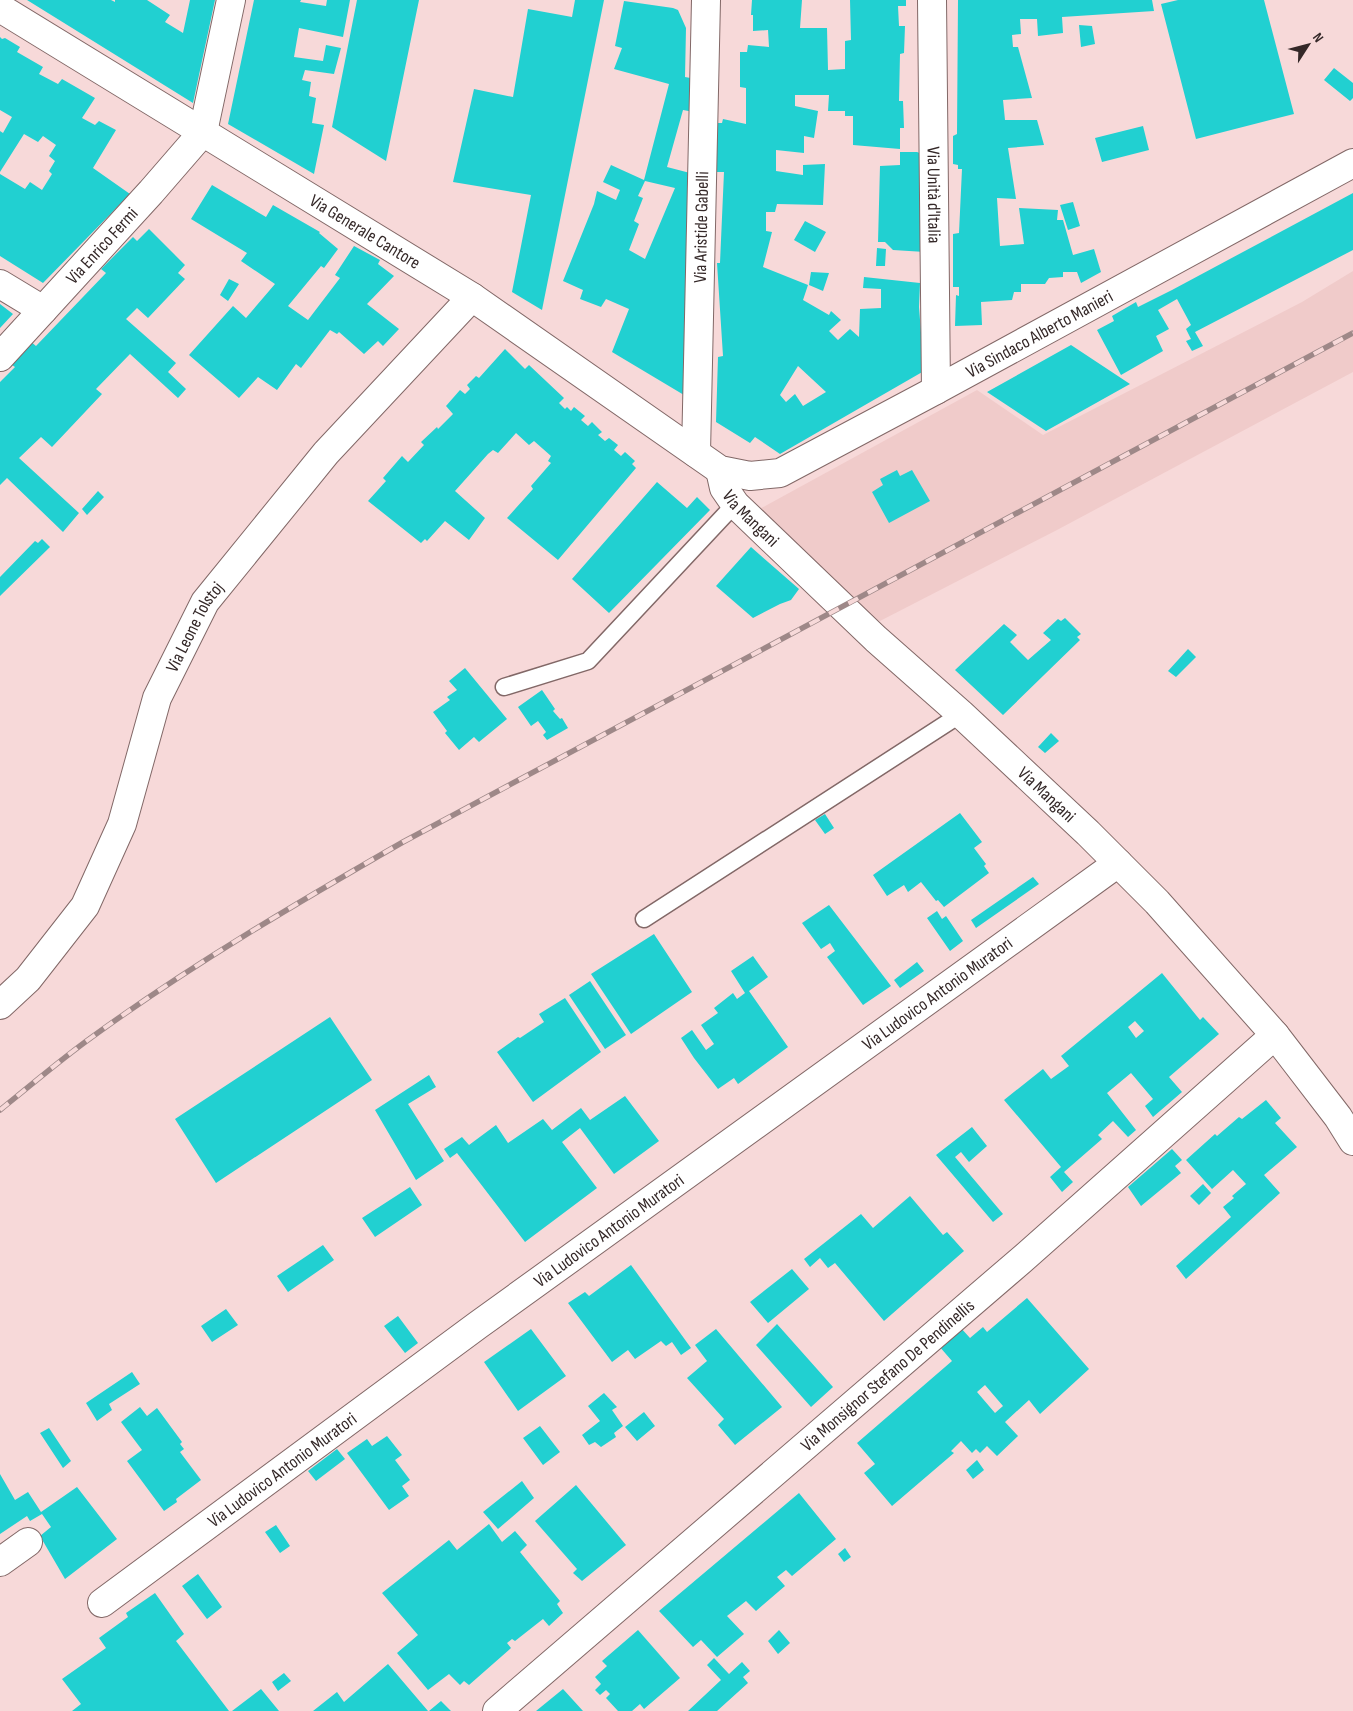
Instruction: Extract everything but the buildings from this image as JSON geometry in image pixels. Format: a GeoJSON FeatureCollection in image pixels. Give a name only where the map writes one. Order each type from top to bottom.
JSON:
{"type":"FeatureCollection","features":[{"type":"Feature","properties":{"kind":"street"},"geometry":{"type":"LineString","coordinates":[[203,132],[232,0]]}},
{"type":"Feature","properties":{"kind":"street","name":"Via Aristide Gabelli"},"geometry":{"type":"LineString","coordinates":[[696,453],[706,0]]}},
{"type":"Feature","properties":{"kind":"street","name":"Via Unità d'Italia"},"geometry":{"type":"LineString","coordinates":[[932,0],[936,390]]}},
{"type":"Feature","properties":{"kind":"street","name":"Via Generale Cantore"},"geometry":{"type":"LineString","coordinates":[[0,8],[472,297],[720,470]]}},
{"type":"Feature","properties":{"kind":"street","name":"Via Enrico Fermi"},"geometry":{"type":"LineString","coordinates":[[0,358],[203,132]]}},
{"type":"Feature","properties":{"kind":"street","name":"Via Sindaco Alberto Manieri"},"geometry":{"type":"LineString","coordinates":[[720,470],[750,476],[780,473],[1353,163]]}},
{"type":"Feature","properties":{"kind":"street"},"geometry":{"type":"LineString","coordinates":[[0,284],[43,310]]}},
{"type":"Feature","properties":{"kind":"street","name":"Via Leone Tolstoj"},"geometry":{"type":"LineString","coordinates":[[0,1005],[28,979],[86,906],[122,824],[157,698],[206,602],[326,453],[472,297]]}},
{"type":"Feature","properties":{"kind":"street","name":"Via Mangani"},"geometry":{"type":"LineString","coordinates":[[720,470],[724,488],[735,504],[876,639],[960,714],[1118,863],[1157,902],[1275,1036],[1338,1117],[1353,1141]]}},
{"type":"Feature","properties":{"kind":"street","name":"Via Ludovico Antonio Muratori"},"geometry":{"type":"LineString","coordinates":[[102,1603],[478,1325],[1118,863]]}},
{"type":"Feature","properties":{"kind":"street","name":"Via Monsignor Stefano De Pendinellis"},"geometry":{"type":"LineString","coordinates":[[497,1711],[1026,1256],[1275,1036]]}},
{"type":"Feature","properties":{"kind":"street"},"geometry":{"type":"LineString","coordinates":[[0,1562],[28,1542]]}},
{"type":"Feature","properties":{"kind":"lane"},"geometry":{"type":"LineString","coordinates":[[504,687],[588,661],[735,504]]}},
{"type":"Feature","properties":{"kind":"lane"},"geometry":{"type":"LineString","coordinates":[[644,919],[960,714]]}},
{"type":"Feature","properties":{"kind":"shaded area"},"geometry":{"type":"Polygon","coordinates":[[[1353,271],[1353,372],[1057,530],[880,621],[865,616],[756,511],[977,390],[1043,435],[1302,302],[1353,271]]]}},
{"type":"Feature","properties":{"kind":"railway"},"geometry":{"type":"LineString","coordinates":[[0,1110],[80,1046],[129,1010],[284,912],[403,842],[1353,333]]}}]}
